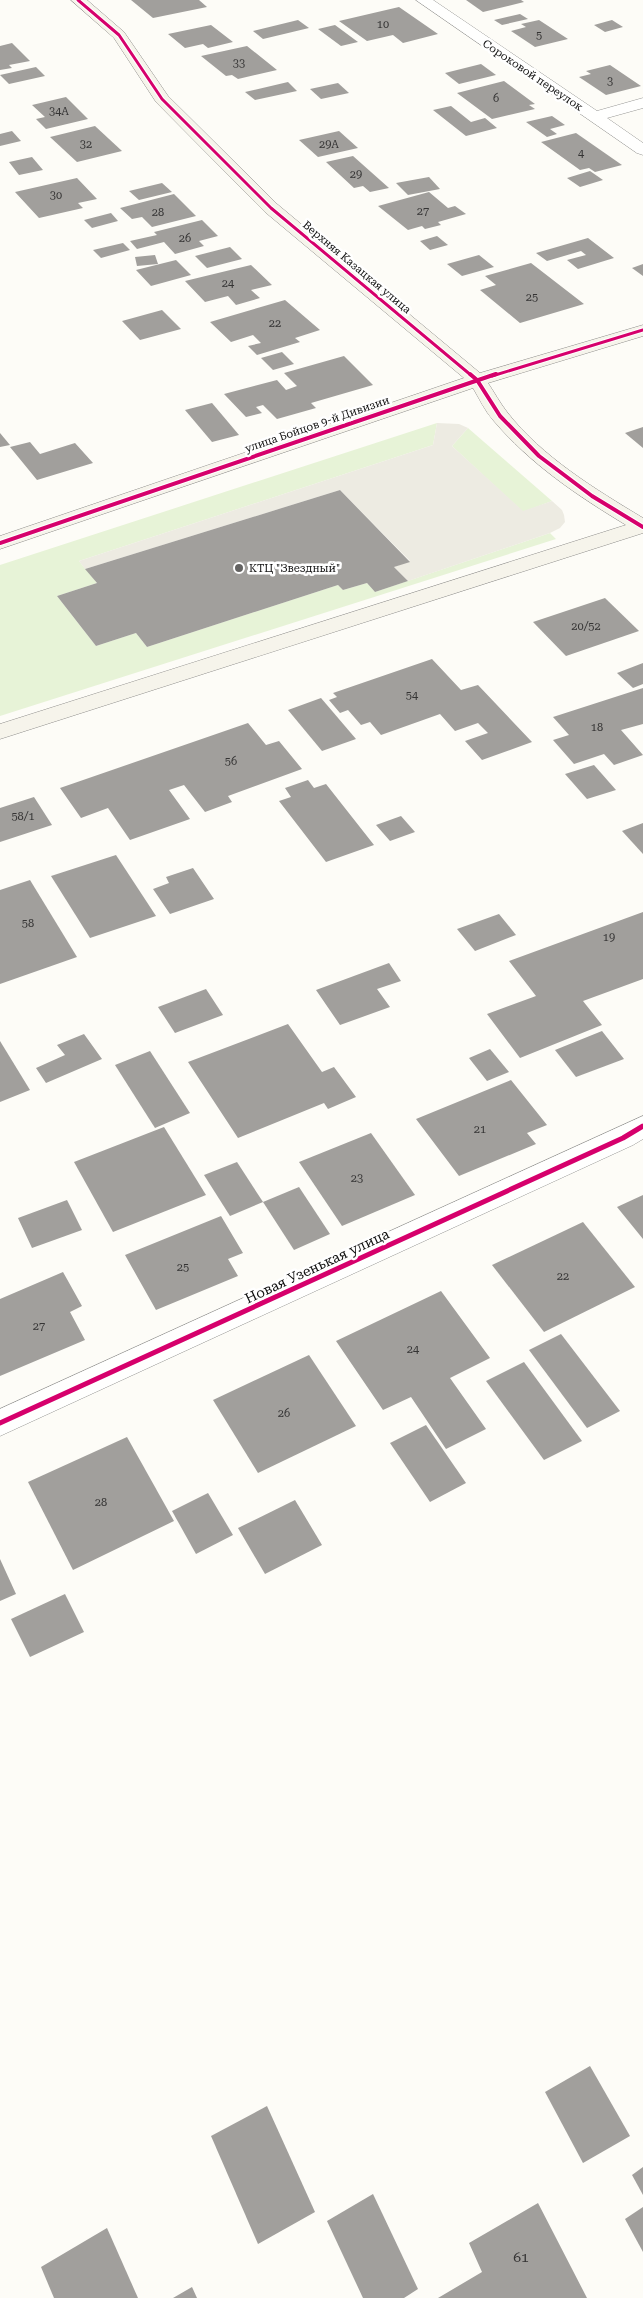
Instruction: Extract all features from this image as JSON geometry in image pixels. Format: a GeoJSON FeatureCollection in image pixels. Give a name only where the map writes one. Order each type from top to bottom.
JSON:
{"type":"FeatureCollection","features":[{"type":"Feature","properties":{"kind":"street","name":"Верхняя Казацкая улица"},"geometry":{"type":"LineString","coordinates":[[78,0],[119,35],[162,99],[271,208],[477,380],[500,416],[539,456],[592,496],[643,526]]}},
{"type":"Feature","properties":{"kind":"street","name":"Сороковой переулок"},"geometry":{"type":"LineString","coordinates":[[423,0],[643,150]]}},
{"type":"Feature","properties":{"kind":"street"},"geometry":{"type":"LineString","coordinates":[[594,117],[643,103]]}},
{"type":"Feature","properties":{"kind":"street","name":"улица Бойцов 9-й Дивизии"},"geometry":{"type":"LineString","coordinates":[[0,543],[477,380],[643,330]]}},
{"type":"Feature","properties":{"kind":"street"},"geometry":{"type":"LineString","coordinates":[[0,732],[643,526]]}},
{"type":"Feature","properties":{"kind":"street","name":"Новая Узенькая улица"},"geometry":{"type":"LineString","coordinates":[[0,1423],[623,1138],[643,1126]]}},
{"type":"Feature","properties":{"kind":"green space"},"geometry":{"type":"Polygon","coordinates":[[[437,423],[433,445],[79,561],[97,583],[57,596],[96,646],[136,633],[147,647],[338,585],[343,590],[367,583],[375,592],[550,533],[556,539],[0,716],[0,565],[437,423]]]}},
{"type":"Feature","properties":{"kind":"green space"},"geometry":{"type":"Polygon","coordinates":[[[468,428],[552,501],[523,512],[452,446],[468,428]]]}},
{"type":"Feature","properties":{"kind":"shaded area"},"geometry":{"type":"Polygon","coordinates":[[[437,423],[459,424],[468,428],[452,446],[523,511],[552,501],[562,510],[565,522],[560,528],[550,533],[408,581],[394,567],[410,561],[340,490],[85,569],[79,561],[433,445],[437,423]]]}},
{"type":"Feature","properties":{"kind":"building"},"geometry":{"type":"Polygon","coordinates":[[[131,0],[199,0],[207,7],[153,18],[131,0]]]}},
{"type":"Feature","properties":{"kind":"building"},"geometry":{"type":"Polygon","coordinates":[[[466,0],[521,0],[524,2],[483,12],[466,0]]]}},
{"type":"Feature","properties":{"kind":"building"},"geometry":{"type":"Polygon","coordinates":[[[399,7],[438,34],[403,43],[393,35],[367,41],[339,21],[399,7]]]}},
{"type":"Feature","properties":{"kind":"building"},"geometry":{"type":"Polygon","coordinates":[[[520,14],[528,19],[502,25],[494,20],[520,14]]]}},
{"type":"Feature","properties":{"kind":"building"},"geometry":{"type":"Polygon","coordinates":[[[298,20],[309,28],[263,39],[253,31],[298,20]]]}},
{"type":"Feature","properties":{"kind":"building"},"geometry":{"type":"Polygon","coordinates":[[[539,20],[568,39],[535,47],[511,31],[526,27],[521,24],[539,20]]]}},
{"type":"Feature","properties":{"kind":"building"},"geometry":{"type":"Polygon","coordinates":[[[612,20],[623,27],[605,32],[594,25],[612,20]]]}},
{"type":"Feature","properties":{"kind":"building"},"geometry":{"type":"Polygon","coordinates":[[[211,25],[233,42],[208,48],[203,44],[185,48],[168,34],[211,25]]]}},
{"type":"Feature","properties":{"kind":"building"},"geometry":{"type":"Polygon","coordinates":[[[335,25],[358,42],[341,46],[318,29],[335,25]]]}},
{"type":"Feature","properties":{"kind":"building"},"geometry":{"type":"Polygon","coordinates":[[[12,43],[30,61],[9,65],[12,68],[0,70],[0,46],[12,43]]]}},
{"type":"Feature","properties":{"kind":"building"},"geometry":{"type":"Polygon","coordinates":[[[247,46],[277,70],[238,79],[232,75],[226,76],[201,56],[247,46]]]}},
{"type":"Feature","properties":{"kind":"building"},"geometry":{"type":"Polygon","coordinates":[[[481,64],[496,75],[459,84],[445,73],[481,64]]]}},
{"type":"Feature","properties":{"kind":"building"},"geometry":{"type":"Polygon","coordinates":[[[610,65],[641,86],[606,95],[579,77],[591,74],[586,71],[610,65]]]}},
{"type":"Feature","properties":{"kind":"building"},"geometry":{"type":"Polygon","coordinates":[[[36,67],[45,76],[9,84],[0,75],[36,67]]]}},
{"type":"Feature","properties":{"kind":"building"},"geometry":{"type":"Polygon","coordinates":[[[504,81],[535,104],[529,105],[535,109],[492,119],[457,93],[504,81]]]}},
{"type":"Feature","properties":{"kind":"building"},"geometry":{"type":"Polygon","coordinates":[[[288,82],[297,91],[255,100],[245,92],[288,82]]]}},
{"type":"Feature","properties":{"kind":"building"},"geometry":{"type":"Polygon","coordinates":[[[338,83],[349,93],[321,99],[310,89],[338,83]]]}},
{"type":"Feature","properties":{"kind":"building"},"geometry":{"type":"Polygon","coordinates":[[[66,97],[88,119],[46,129],[36,119],[45,117],[32,105],[66,97]]]}},
{"type":"Feature","properties":{"kind":"building"},"geometry":{"type":"Polygon","coordinates":[[[451,106],[471,122],[485,118],[497,128],[466,136],[433,110],[451,106]]]}},
{"type":"Feature","properties":{"kind":"building"},"geometry":{"type":"Polygon","coordinates":[[[552,116],[565,125],[550,129],[557,134],[547,137],[526,122],[552,116]]]}},
{"type":"Feature","properties":{"kind":"building"},"geometry":{"type":"Polygon","coordinates":[[[95,126],[122,151],[77,162],[50,137],[95,126]]]}},
{"type":"Feature","properties":{"kind":"building"},"geometry":{"type":"Polygon","coordinates":[[[12,131],[21,141],[0,146],[0,134],[12,131]]]}},
{"type":"Feature","properties":{"kind":"building"},"geometry":{"type":"Polygon","coordinates":[[[339,131],[358,148],[318,157],[299,140],[339,131]]]}},
{"type":"Feature","properties":{"kind":"building"},"geometry":{"type":"Polygon","coordinates":[[[576,133],[622,165],[595,172],[589,168],[580,170],[541,142],[576,133]]]}},
{"type":"Feature","properties":{"kind":"building"},"geometry":{"type":"Polygon","coordinates":[[[353,156],[389,188],[370,192],[363,186],[354,188],[326,162],[353,156]]]}},
{"type":"Feature","properties":{"kind":"building"},"geometry":{"type":"Polygon","coordinates":[[[32,157],[43,170],[19,175],[9,162],[32,157]]]}},
{"type":"Feature","properties":{"kind":"building"},"geometry":{"type":"Polygon","coordinates":[[[590,171],[603,180],[580,187],[567,178],[590,171]]]}},
{"type":"Feature","properties":{"kind":"building"},"geometry":{"type":"Polygon","coordinates":[[[429,177],[440,189],[408,195],[396,183],[429,177]]]}},
{"type":"Feature","properties":{"kind":"building"},"geometry":{"type":"Polygon","coordinates":[[[77,178],[97,199],[78,203],[83,208],[39,218],[15,192],[77,178]]]}},
{"type":"Feature","properties":{"kind":"building"},"geometry":{"type":"Polygon","coordinates":[[[162,183],[172,192],[139,200],[129,191],[162,183]]]}},
{"type":"Feature","properties":{"kind":"building"},"geometry":{"type":"Polygon","coordinates":[[[429,192],[448,208],[455,206],[466,214],[438,222],[441,225],[425,229],[422,226],[408,230],[378,206],[429,192]]]}},
{"type":"Feature","properties":{"kind":"building"},"geometry":{"type":"Polygon","coordinates":[[[174,194],[196,216],[152,227],[142,217],[132,219],[120,208],[174,194]]]}},
{"type":"Feature","properties":{"kind":"building"},"geometry":{"type":"Polygon","coordinates":[[[111,213],[118,221],[92,228],[84,220],[111,213]]]}},
{"type":"Feature","properties":{"kind":"building"},"geometry":{"type":"Polygon","coordinates":[[[202,220],[218,236],[199,241],[204,246],[175,254],[164,242],[137,249],[130,241],[157,235],[154,232],[202,220]]]}},
{"type":"Feature","properties":{"kind":"building"},"geometry":{"type":"Polygon","coordinates":[[[437,236],[448,245],[430,250],[420,241],[437,236]]]}},
{"type":"Feature","properties":{"kind":"building"},"geometry":{"type":"Polygon","coordinates":[[[588,238],[614,258],[578,269],[567,260],[586,255],[581,251],[547,261],[536,253],[588,238]]]}},
{"type":"Feature","properties":{"kind":"building"},"geometry":{"type":"Polygon","coordinates":[[[123,243],[130,250],[101,258],[93,250],[123,243]]]}},
{"type":"Feature","properties":{"kind":"building"},"geometry":{"type":"Polygon","coordinates":[[[230,247],[242,259],[207,268],[195,256],[230,247]]]}},
{"type":"Feature","properties":{"kind":"building"},"geometry":{"type":"Polygon","coordinates":[[[155,255],[158,264],[137,266],[135,257],[155,255]]]}},
{"type":"Feature","properties":{"kind":"building"},"geometry":{"type":"Polygon","coordinates":[[[479,255],[494,267],[462,276],[447,264],[479,255]]]}},
{"type":"Feature","properties":{"kind":"building"},"geometry":{"type":"Polygon","coordinates":[[[176,260],[191,275],[151,286],[136,270],[176,260]]]}},
{"type":"Feature","properties":{"kind":"building"},"geometry":{"type":"Polygon","coordinates":[[[531,263],[584,304],[520,323],[480,290],[496,285],[485,276],[531,263]]]}},
{"type":"Feature","properties":{"kind":"building"},"geometry":{"type":"Polygon","coordinates":[[[643,264],[643,276],[632,268],[643,264]]]}},
{"type":"Feature","properties":{"kind":"building"},"geometry":{"type":"Polygon","coordinates":[[[251,265],[272,285],[251,290],[260,298],[236,305],[228,296],[205,302],[185,281],[251,265]]]}},
{"type":"Feature","properties":{"kind":"building"},"geometry":{"type":"Polygon","coordinates":[[[285,300],[320,330],[295,338],[300,342],[257,355],[248,346],[261,343],[253,335],[231,342],[210,322],[285,300]]]}},
{"type":"Feature","properties":{"kind":"building"},"geometry":{"type":"Polygon","coordinates":[[[162,310],[181,329],[140,340],[122,321],[162,310]]]}},
{"type":"Feature","properties":{"kind":"building"},"geometry":{"type":"Polygon","coordinates":[[[282,352],[294,364],[273,370],[261,358],[282,352]]]}},
{"type":"Feature","properties":{"kind":"building"},"geometry":{"type":"Polygon","coordinates":[[[344,356],[373,385],[311,403],[316,408],[277,419],[263,405],[256,407],[262,413],[246,417],[224,394],[277,380],[286,390],[297,386],[284,373],[344,356]]]}},
{"type":"Feature","properties":{"kind":"building"},"geometry":{"type":"Polygon","coordinates":[[[212,403],[239,435],[212,442],[185,410],[212,403]]]}},
{"type":"Feature","properties":{"kind":"building"},"geometry":{"type":"Polygon","coordinates":[[[643,427],[643,448],[625,433],[643,427]]]}},
{"type":"Feature","properties":{"kind":"building"},"geometry":{"type":"Polygon","coordinates":[[[0,433],[10,445],[0,447],[0,433]]]}},
{"type":"Feature","properties":{"kind":"building"},"geometry":{"type":"Polygon","coordinates":[[[30,442],[40,454],[75,443],[93,463],[37,480],[10,447],[30,442]]]}},
{"type":"Feature","properties":{"kind":"building","name":"КТЦ \"Звездный\""},"geometry":{"type":"Polygon","coordinates":[[[340,490],[410,562],[394,567],[408,581],[375,592],[367,583],[343,590],[338,585],[147,647],[136,633],[96,646],[57,596],[97,583],[85,569],[340,490]]]}},
{"type":"Feature","properties":{"kind":"building"},"geometry":{"type":"Polygon","coordinates":[[[605,598],[639,631],[566,656],[533,622],[605,598]]]}},
{"type":"Feature","properties":{"kind":"building"},"geometry":{"type":"Polygon","coordinates":[[[432,659],[461,690],[478,685],[532,742],[482,760],[465,741],[488,733],[478,723],[455,731],[440,714],[381,735],[370,722],[361,725],[348,710],[340,713],[329,700],[337,697],[333,693],[432,659]]]}},
{"type":"Feature","properties":{"kind":"building"},"geometry":{"type":"Polygon","coordinates":[[[643,663],[643,684],[633,688],[617,673],[643,663]]]}},
{"type":"Feature","properties":{"kind":"building"},"geometry":{"type":"Polygon","coordinates":[[[643,688],[643,724],[621,730],[643,755],[614,765],[604,754],[574,764],[553,740],[569,735],[553,717],[643,688]]]}},
{"type":"Feature","properties":{"kind":"building"},"geometry":{"type":"Polygon","coordinates":[[[321,698],[356,739],[322,751],[288,710],[321,698]]]}},
{"type":"Feature","properties":{"kind":"building"},"geometry":{"type":"Polygon","coordinates":[[[248,723],[266,745],[279,741],[302,769],[228,796],[232,802],[205,812],[184,785],[169,790],[190,819],[130,840],[108,808],[81,818],[60,788],[248,723]]]}},
{"type":"Feature","properties":{"kind":"building"},"geometry":{"type":"Polygon","coordinates":[[[594,765],[616,790],[587,799],[565,774],[594,765]]]}},
{"type":"Feature","properties":{"kind":"building"},"geometry":{"type":"Polygon","coordinates":[[[308,780],[314,788],[326,784],[374,845],[326,862],[279,801],[291,797],[285,788],[308,780]]]}},
{"type":"Feature","properties":{"kind":"building"},"geometry":{"type":"Polygon","coordinates":[[[34,797],[52,825],[0,842],[0,808],[34,797]]]}},
{"type":"Feature","properties":{"kind":"building"},"geometry":{"type":"Polygon","coordinates":[[[401,816],[415,832],[390,841],[376,825],[401,816]]]}},
{"type":"Feature","properties":{"kind":"building"},"geometry":{"type":"Polygon","coordinates":[[[643,823],[643,854],[622,831],[643,823]]]}},
{"type":"Feature","properties":{"kind":"building"},"geometry":{"type":"Polygon","coordinates":[[[116,855],[156,916],[90,938],[51,876],[116,855]]]}},
{"type":"Feature","properties":{"kind":"building"},"geometry":{"type":"Polygon","coordinates":[[[193,868],[214,899],[170,914],[153,889],[169,883],[166,877],[193,868]]]}},
{"type":"Feature","properties":{"kind":"building"},"geometry":{"type":"Polygon","coordinates":[[[30,880],[77,957],[0,984],[0,890],[30,880]]]}},
{"type":"Feature","properties":{"kind":"building"},"geometry":{"type":"Polygon","coordinates":[[[643,912],[643,979],[583,1001],[602,1025],[520,1058],[487,1014],[536,996],[509,961],[643,912]]]}},
{"type":"Feature","properties":{"kind":"building"},"geometry":{"type":"Polygon","coordinates":[[[499,914],[516,935],[475,951],[457,929],[499,914]]]}},
{"type":"Feature","properties":{"kind":"building"},"geometry":{"type":"Polygon","coordinates":[[[389,963],[401,981],[377,989],[390,1007],[340,1025],[316,990],[389,963]]]}},
{"type":"Feature","properties":{"kind":"building"},"geometry":{"type":"Polygon","coordinates":[[[206,989],[223,1015],[175,1033],[158,1007],[206,989]]]}},
{"type":"Feature","properties":{"kind":"building"},"geometry":{"type":"Polygon","coordinates":[[[288,1024],[322,1072],[334,1067],[356,1097],[328,1109],[324,1103],[238,1138],[188,1062],[288,1024]]]}},
{"type":"Feature","properties":{"kind":"building"},"geometry":{"type":"Polygon","coordinates":[[[602,1031],[624,1059],[576,1077],[555,1050],[602,1031]]]}},
{"type":"Feature","properties":{"kind":"building"},"geometry":{"type":"Polygon","coordinates":[[[84,1034],[102,1059],[46,1083],[36,1068],[65,1055],[57,1045],[84,1034]]]}},
{"type":"Feature","properties":{"kind":"building"},"geometry":{"type":"Polygon","coordinates":[[[0,1041],[30,1090],[0,1102],[0,1041]]]}},
{"type":"Feature","properties":{"kind":"building"},"geometry":{"type":"Polygon","coordinates":[[[490,1049],[509,1072],[487,1081],[469,1058],[490,1049]]]}},
{"type":"Feature","properties":{"kind":"building"},"geometry":{"type":"Polygon","coordinates":[[[150,1051],[190,1113],[155,1128],[115,1065],[150,1051]]]}},
{"type":"Feature","properties":{"kind":"building"},"geometry":{"type":"Polygon","coordinates":[[[511,1080],[547,1125],[527,1133],[536,1144],[459,1176],[416,1119],[511,1080]]]}},
{"type":"Feature","properties":{"kind":"building"},"geometry":{"type":"Polygon","coordinates":[[[164,1127],[206,1195],[113,1232],[74,1162],[164,1127]]]}},
{"type":"Feature","properties":{"kind":"building"},"geometry":{"type":"Polygon","coordinates":[[[371,1133],[415,1195],[342,1226],[299,1162],[371,1133]]]}},
{"type":"Feature","properties":{"kind":"building"},"geometry":{"type":"Polygon","coordinates":[[[237,1162],[263,1202],[230,1216],[204,1175],[237,1162]]]}},
{"type":"Feature","properties":{"kind":"building"},"geometry":{"type":"Polygon","coordinates":[[[299,1187],[330,1234],[294,1250],[263,1202],[299,1187]]]}},
{"type":"Feature","properties":{"kind":"building"},"geometry":{"type":"Polygon","coordinates":[[[643,1195],[643,1239],[617,1207],[643,1195]]]}},
{"type":"Feature","properties":{"kind":"building"},"geometry":{"type":"Polygon","coordinates":[[[67,1200],[82,1230],[32,1248],[18,1218],[67,1200]]]}},
{"type":"Feature","properties":{"kind":"building"},"geometry":{"type":"Polygon","coordinates":[[[221,1216],[243,1253],[228,1259],[238,1276],[156,1310],[125,1255],[221,1216]]]}},
{"type":"Feature","properties":{"kind":"building"},"geometry":{"type":"Polygon","coordinates":[[[583,1222],[635,1287],[544,1332],[492,1265],[583,1222]]]}},
{"type":"Feature","properties":{"kind":"building"},"geometry":{"type":"Polygon","coordinates":[[[63,1272],[82,1306],[70,1312],[85,1340],[0,1376],[0,1299],[63,1272]]]}},
{"type":"Feature","properties":{"kind":"building"},"geometry":{"type":"Polygon","coordinates":[[[441,1291],[490,1358],[450,1378],[486,1429],[446,1449],[411,1397],[383,1410],[336,1341],[441,1291]]]}},
{"type":"Feature","properties":{"kind":"building"},"geometry":{"type":"Polygon","coordinates":[[[561,1334],[620,1411],[587,1428],[529,1350],[561,1334]]]}},
{"type":"Feature","properties":{"kind":"building"},"geometry":{"type":"Polygon","coordinates":[[[309,1355],[356,1426],[258,1473],[213,1400],[309,1355]]]}},
{"type":"Feature","properties":{"kind":"building"},"geometry":{"type":"Polygon","coordinates":[[[524,1362],[582,1441],[544,1460],[486,1381],[524,1362]]]}},
{"type":"Feature","properties":{"kind":"building"},"geometry":{"type":"Polygon","coordinates":[[[426,1425],[466,1483],[430,1502],[390,1443],[426,1425]]]}},
{"type":"Feature","properties":{"kind":"building"},"geometry":{"type":"Polygon","coordinates":[[[127,1437],[174,1521],[73,1570],[28,1482],[127,1437]]]}},
{"type":"Feature","properties":{"kind":"building"},"geometry":{"type":"Polygon","coordinates":[[[208,1493],[233,1535],[196,1554],[172,1511],[208,1493]]]}},
{"type":"Feature","properties":{"kind":"building"},"geometry":{"type":"Polygon","coordinates":[[[295,1500],[322,1545],[265,1574],[238,1528],[295,1500]]]}},
{"type":"Feature","properties":{"kind":"building"},"geometry":{"type":"Polygon","coordinates":[[[0,1559],[16,1594],[0,1601],[0,1559]]]}},
{"type":"Feature","properties":{"kind":"building"},"geometry":{"type":"Polygon","coordinates":[[[65,1594],[84,1632],[30,1657],[11,1619],[65,1594]]]}},
{"type":"Feature","properties":{"kind":"building"},"geometry":{"type":"Polygon","coordinates":[[[590,2066],[630,2136],[583,2163],[545,2092],[590,2066]]]}},
{"type":"Feature","properties":{"kind":"building"},"geometry":{"type":"Polygon","coordinates":[[[267,2106],[315,2212],[258,2244],[211,2136],[267,2106]]]}},
{"type":"Feature","properties":{"kind":"building"},"geometry":{"type":"Polygon","coordinates":[[[643,2167],[643,2195],[632,2175],[643,2167]]]}},
{"type":"Feature","properties":{"kind":"building"},"geometry":{"type":"Polygon","coordinates":[[[373,2194],[418,2289],[404,2298],[363,2298],[327,2221],[373,2194]]]}},
{"type":"Feature","properties":{"kind":"building"},"geometry":{"type":"Polygon","coordinates":[[[538,2203],[587,2298],[438,2298],[482,2272],[469,2243],[538,2203]]]}},
{"type":"Feature","properties":{"kind":"building"},"geometry":{"type":"Polygon","coordinates":[[[643,2207],[643,2252],[625,2219],[643,2207]]]}},
{"type":"Feature","properties":{"kind":"building"},"geometry":{"type":"Polygon","coordinates":[[[107,2228],[138,2298],[54,2298],[41,2267],[107,2228]]]}},
{"type":"Feature","properties":{"kind":"building"},"geometry":{"type":"Polygon","coordinates":[[[192,2287],[197,2298],[173,2298],[192,2287]]]}},
{"type":"Feature","properties":{"kind":"cycle path"},"geometry":{"type":"LineString","coordinates":[[78,0],[119,35],[162,99],[271,208],[477,380],[500,416],[539,456],[592,496],[643,527]]}},
{"type":"Feature","properties":{"kind":"cycle path"},"geometry":{"type":"LineString","coordinates":[[0,543],[477,380],[643,330]]}},
{"type":"Feature","properties":{"kind":"cycle path"},"geometry":{"type":"LineString","coordinates":[[0,1423],[623,1138],[643,1126]]}},
{"type":"Feature","properties":{"kind":"place","name":"КТЦ \"Звездный\""},"geometry":{"type":"Point","coordinates":[239,568]}}]}
